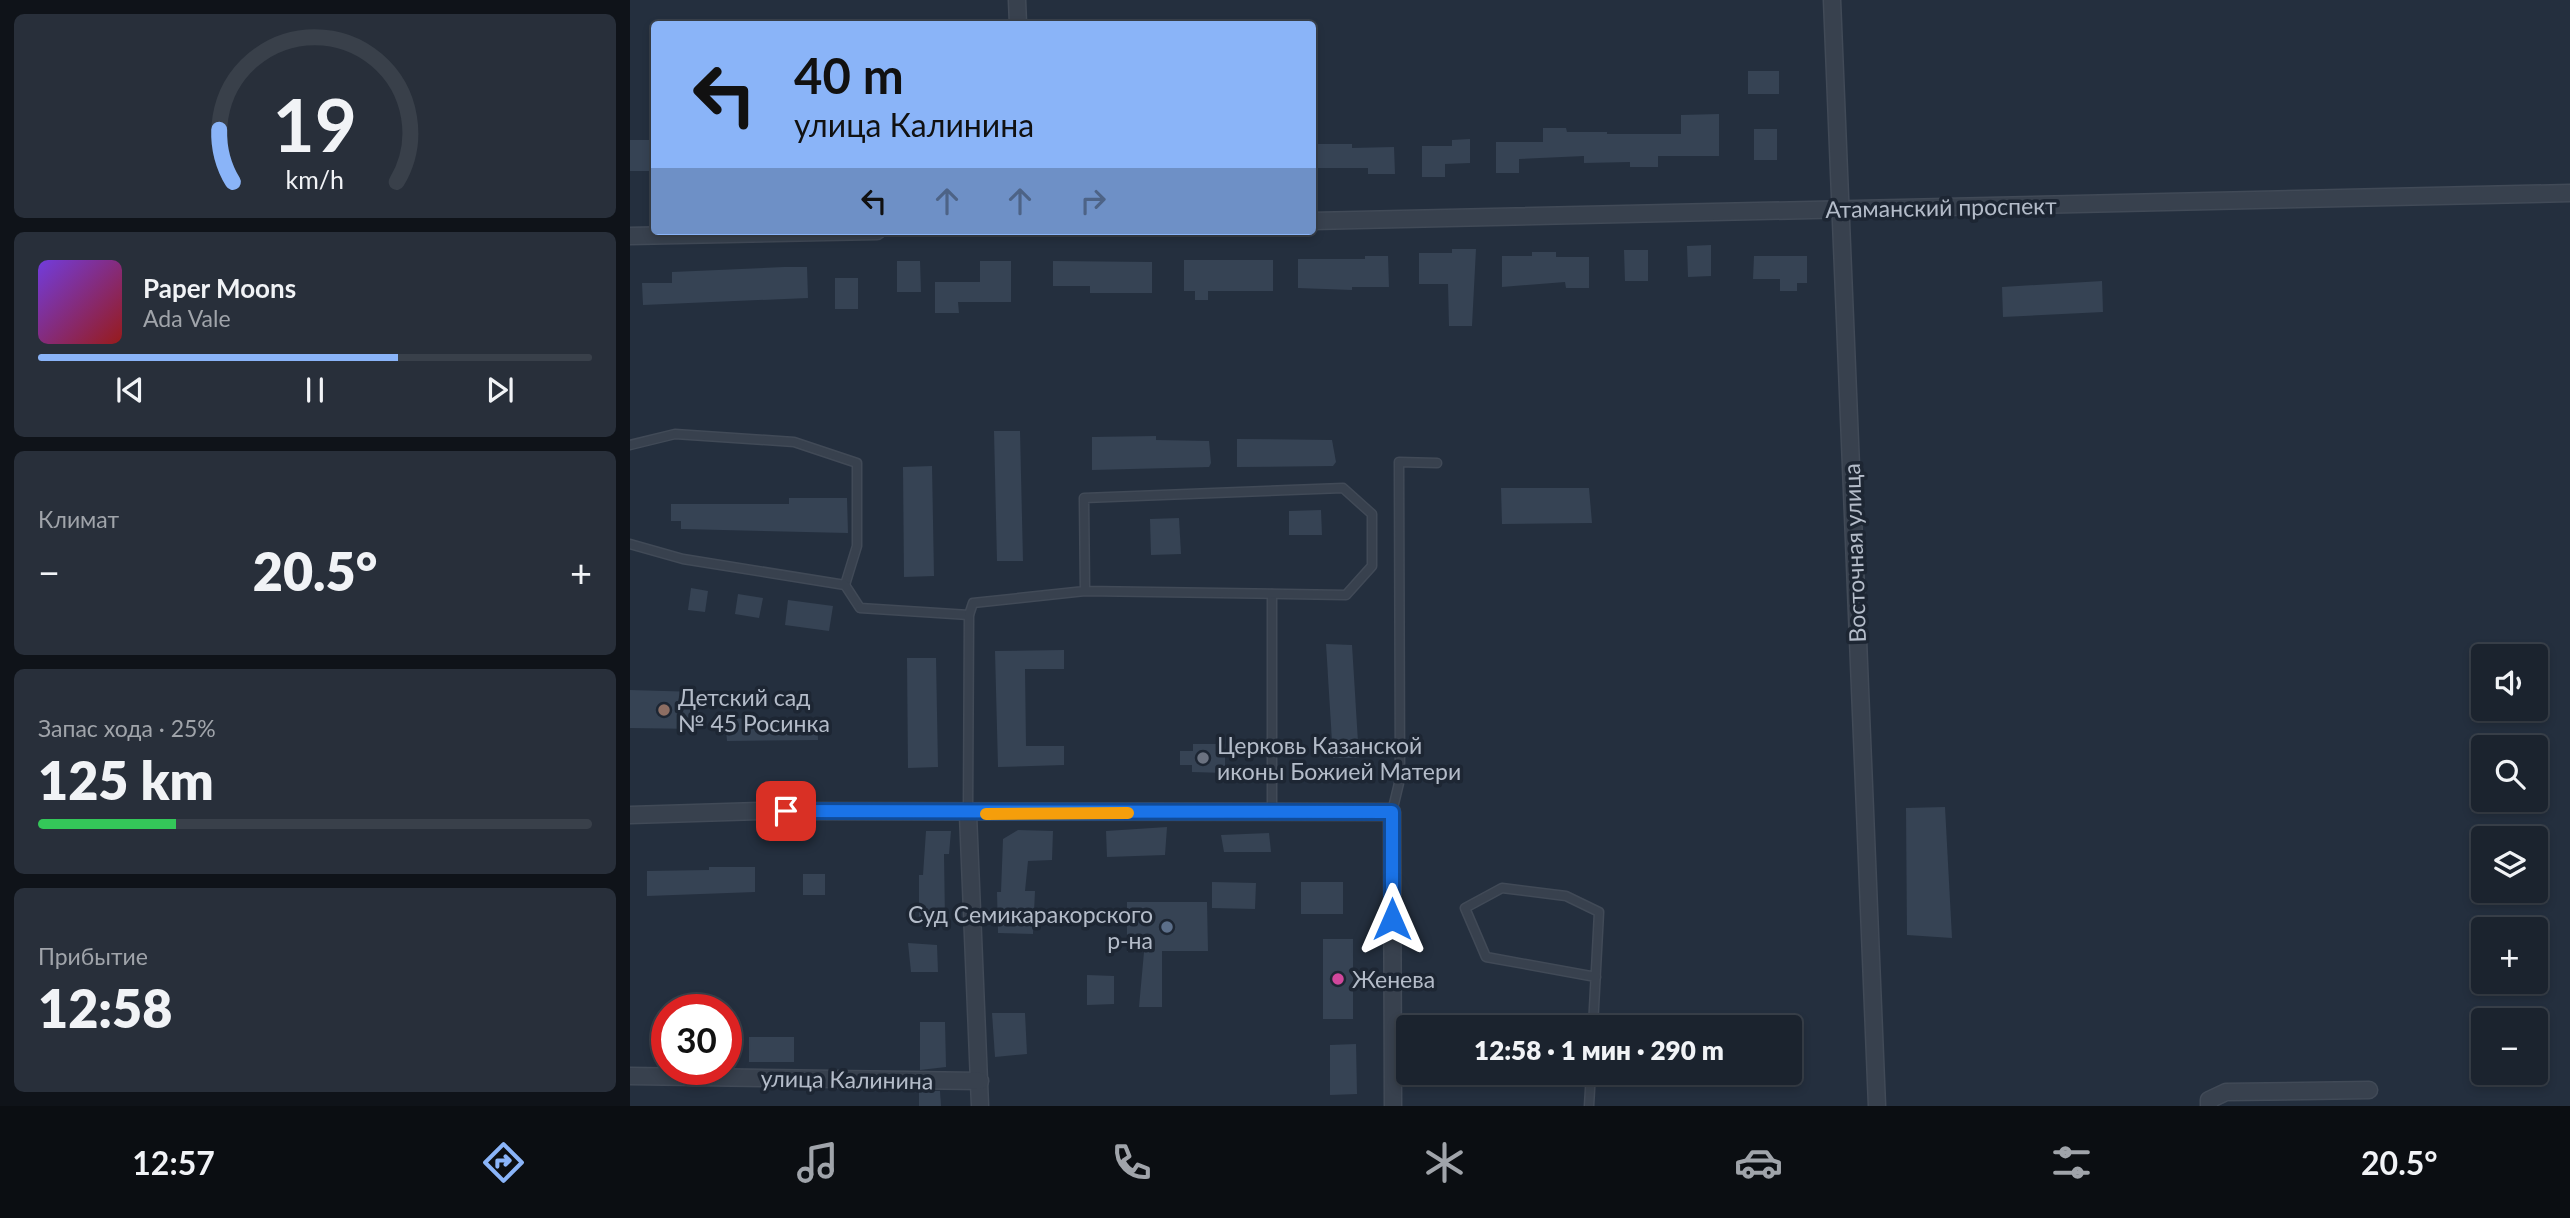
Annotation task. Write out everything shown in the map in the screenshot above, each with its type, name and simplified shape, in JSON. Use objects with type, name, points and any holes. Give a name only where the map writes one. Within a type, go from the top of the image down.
[{"type":"street","points":[[1017,0],[1018,21]]},
{"type":"street","name":"Восточная улица","points":[[1832,0],[1877,1106]]},
{"type":"street","name":"Атаманский проспект","points":[[1316,221],[2570,194]]},
{"type":"street","points":[[630,236],[679,235]]},
{"type":"street","points":[[630,815],[760,811],[968,814],[1392,812],[1393,1106]]},
{"type":"street","points":[[968,814],[980,1106]]},
{"type":"street","name":"улица Калинина","points":[[630,1076],[980,1081]]},
{"type":"street","points":[[2208,1106],[2209,1100],[2226,1092],[2369,1090]]},
{"type":"lane","points":[[630,446],[675,434],[794,442],[857,463],[857,546],[845,585]]},
{"type":"lane","points":[[1392,812],[1400,779],[1399,462],[1437,463]]},
{"type":"lane","points":[[968,814],[969,615],[973,603],[1085,591],[1346,595],[1372,566],[1372,514],[1343,488],[1084,498],[1085,591]]},
{"type":"lane","points":[[630,544],[683,559],[845,585],[860,608],[969,615]]},
{"type":"lane","points":[[1272,594],[1272,813]]},
{"type":"lane","points":[[1594,1015],[1596,977],[1599,912],[1566,896],[1502,888],[1465,908],[1486,957],[1596,977]]},
{"type":"lane","points":[[1589,1106],[1590,1085]]},
{"type":"building","points":[[1748,71],[1779,71],[1779,94],[1748,94]]},
{"type":"building","points":[[1719,114],[1719,156],[1658,156],[1658,167],[1630,167],[1630,162],[1584,163],[1584,156],[1519,159],[1519,173],[1496,173],[1496,142],[1543,142],[1543,128],[1566,128],[1567,132],[1607,134],[1681,134],[1681,115]]},
{"type":"building","points":[[1754,129],[1777,129],[1777,160],[1754,160]]},
{"type":"building","points":[[1470,139],[1470,163],[1445,164],[1445,177],[1422,177],[1422,146],[1452,146],[1452,140]]},
{"type":"building","points":[[630,140],[651,140],[651,171],[630,171]]},
{"type":"building","points":[[1316,144],[1352,144],[1352,148],[1394,147],[1395,174],[1368,174],[1368,168],[1316,168]]},
{"type":"building","points":[[1711,245],[1711,276],[1688,277],[1687,246]]},
{"type":"building","points":[[1452,249],[1476,249],[1472,326],[1449,326],[1448,284],[1419,284],[1419,253],[1452,253]]},
{"type":"building","points":[[1624,250],[1648,250],[1648,281],[1625,281]]},
{"type":"building","points":[[1532,252],[1556,252],[1556,257],[1589,257],[1589,288],[1566,288],[1565,282],[1502,287],[1502,256],[1532,256]]},
{"type":"building","points":[[1365,256],[1388,256],[1389,287],[1352,287],[1352,290],[1298,288],[1298,259],[1365,259]]},
{"type":"building","points":[[1754,256],[1807,256],[1807,283],[1797,283],[1797,291],[1780,291],[1780,279],[1753,279]]},
{"type":"building","points":[[1184,260],[1273,260],[1273,291],[1208,291],[1208,300],[1195,300],[1195,291],[1184,291]]},
{"type":"building","points":[[897,261],[920,261],[921,292],[897,292]]},
{"type":"building","points":[[980,261],[1011,261],[1011,302],[958,302],[959,313],[935,313],[935,282],[980,282]]},
{"type":"building","points":[[1053,261],[1152,262],[1152,293],[1090,293],[1090,286],[1053,286]]},
{"type":"building","points":[[807,267],[808,298],[643,305],[642,283],[672,283],[672,272]]},
{"type":"building","points":[[835,278],[858,278],[858,309],[835,309]]},
{"type":"building","points":[[2102,281],[2103,312],[2003,317],[2002,287]]},
{"type":"building","points":[[994,431],[1020,431],[1023,561],[997,561]]},
{"type":"building","points":[[1156,436],[1156,440],[1209,441],[1209,467],[1092,470],[1092,437]]},
{"type":"building","points":[[1237,439],[1332,440],[1336,462],[1333,466],[1237,467]]},
{"type":"building","points":[[932,466],[934,576],[904,577],[903,467]]},
{"type":"building","points":[[1501,488],[1589,488],[1592,523],[1502,524]]},
{"type":"building","points":[[789,498],[847,498],[848,533],[681,529],[681,521],[671,521],[671,504],[789,504]]},
{"type":"building","points":[[1321,510],[1322,535],[1289,535],[1289,511]]},
{"type":"building","points":[[1179,518],[1181,554],[1151,555],[1150,519]]},
{"type":"building","points":[[691,588],[708,591],[705,612],[688,610]]},
{"type":"building","points":[[738,594],[763,598],[759,618],[735,614]]},
{"type":"building","points":[[788,600],[833,606],[829,631],[785,625]]},
{"type":"building","points":[[1326,644],[1352,645],[1359,758],[1333,758]]},
{"type":"building","points":[[1064,650],[1064,669],[1025,669],[1026,746],[1064,746],[1064,765],[998,767],[995,651]]},
{"type":"building","points":[[907,658],[936,658],[938,767],[908,768]]},
{"type":"building","name":"Детский сад № 45 Росинка","points":[[630,690],[699,692],[699,729],[630,728]]},
{"type":"building","points":[[725,718],[817,718],[818,740],[727,741]]},
{"type":"building","name":"Церковь Казанской иконы Божией Матери","points":[[1193,744],[1225,744],[1225,773],[1192,772],[1192,765],[1180,765],[1180,751],[1193,751]]},
{"type":"building","points":[[1945,807],[1952,938],[1907,935],[1906,808]]},
{"type":"building","points":[[1167,827],[1165,855],[1107,857],[1106,831]]},
{"type":"building","points":[[1018,830],[1053,831],[1052,860],[1028,861],[1025,891],[1035,891],[1033,934],[998,933],[997,892],[1001,892],[1003,839]]},
{"type":"building","points":[[926,831],[951,831],[949,854],[944,854],[945,920],[919,920],[919,875],[923,875]]},
{"type":"building","points":[[1269,833],[1271,852],[1224,852],[1221,835]]},
{"type":"building","points":[[709,867],[755,867],[755,892],[647,896],[647,871],[709,870]]},
{"type":"building","points":[[803,874],[825,874],[825,895],[803,895]]},
{"type":"building","points":[[1212,882],[1256,883],[1255,909],[1212,908]]},
{"type":"building","points":[[1301,882],[1343,882],[1343,914],[1301,914]]},
{"type":"building","name":"Суд Семикаракорского р-на","points":[[1127,902],[1207,902],[1208,951],[1162,951],[1162,1007],[1139,1007],[1144,952],[1127,952]]},
{"type":"building","name":"Женева","points":[[1323,939],[1353,939],[1353,1019],[1323,1019]]},
{"type":"building","points":[[908,943],[937,945],[938,972],[911,972]]},
{"type":"building","points":[[1087,975],[1114,976],[1114,1004],[1087,1005]]},
{"type":"building","points":[[992,1013],[1025,1013],[1027,1054],[995,1057]]},
{"type":"building","points":[[920,1022],[945,1022],[946,1067],[920,1070]]},
{"type":"building","points":[[749,1037],[794,1037],[794,1062],[749,1062]]},
{"type":"building","points":[[1356,1044],[1357,1094],[1330,1095],[1330,1045]]},
{"type":"building","points":[[919,1091],[940,1091],[941,1106],[919,1106]]},
{"type":"slow traffic","points":[[986,814],[1128,813]]},
{"type":"place","name":"Детский сад № 45 Росинка","points":[[664,710]]},
{"type":"place","name":"Церковь Казанской иконы Божией Матери","points":[[1203,758]]},
{"type":"place","name":"Суд Семикаракорского р-на","points":[[1167,927]]},
{"type":"place","name":"Женева","points":[[1338,979]]},
{"type":"route","points":[[786,811],[968,814],[1392,812],[1392,919]]}]
